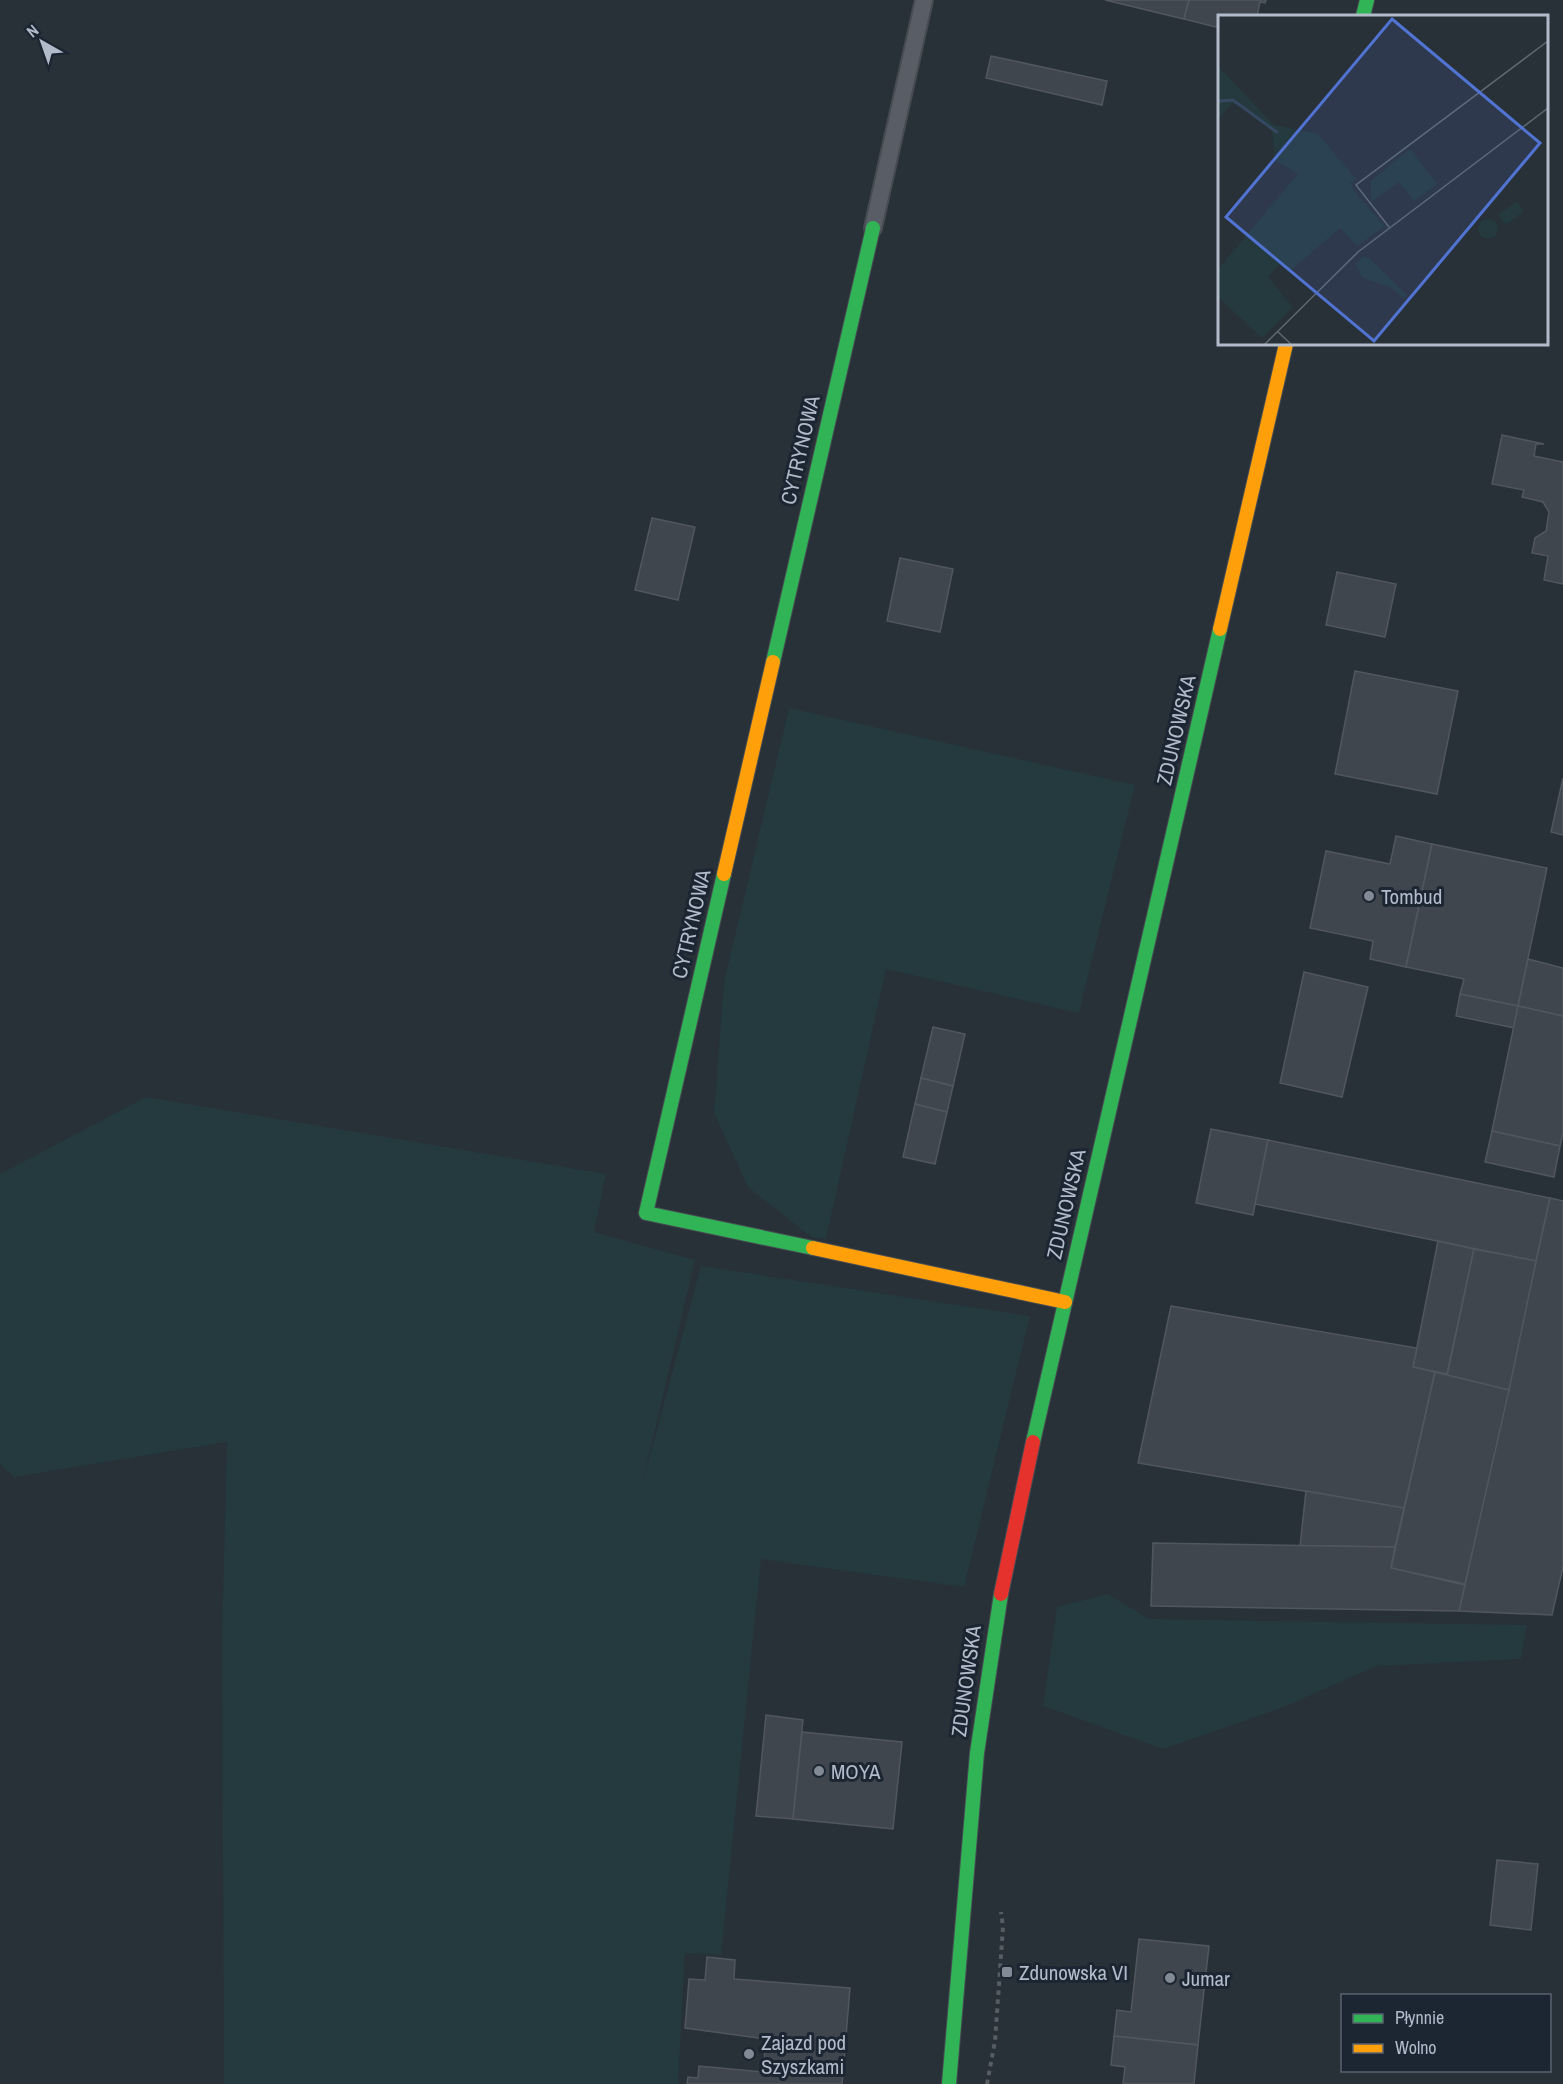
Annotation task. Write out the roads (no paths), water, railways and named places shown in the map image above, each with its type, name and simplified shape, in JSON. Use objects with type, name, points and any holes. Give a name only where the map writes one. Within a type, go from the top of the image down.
[{"type":"main road","points":[[1363,15],[1367,0]]},
{"type":"main road","name":"CYTRYNOWA","points":[[873,228],[646,1213],[1065,1302]]},
{"type":"main road","name":"ZDUNOWSKA","points":[[949,2084],[977,1754],[997,1615],[1065,1302],[1286,345]]},
{"type":"lane","points":[[873,228],[924,0]]},
{"type":"place","name":"Tombud","points":[[1369,896]]},
{"type":"place","name":"MOYA","points":[[819,1771]]},
{"type":"place","name":"Zdunowska VI","points":[[1007,1972]]},
{"type":"place","name":"Jumar","points":[[1170,1978]]},
{"type":"place","name":"Zajazd pod Szyszkami","points":[[749,2054]]}]
